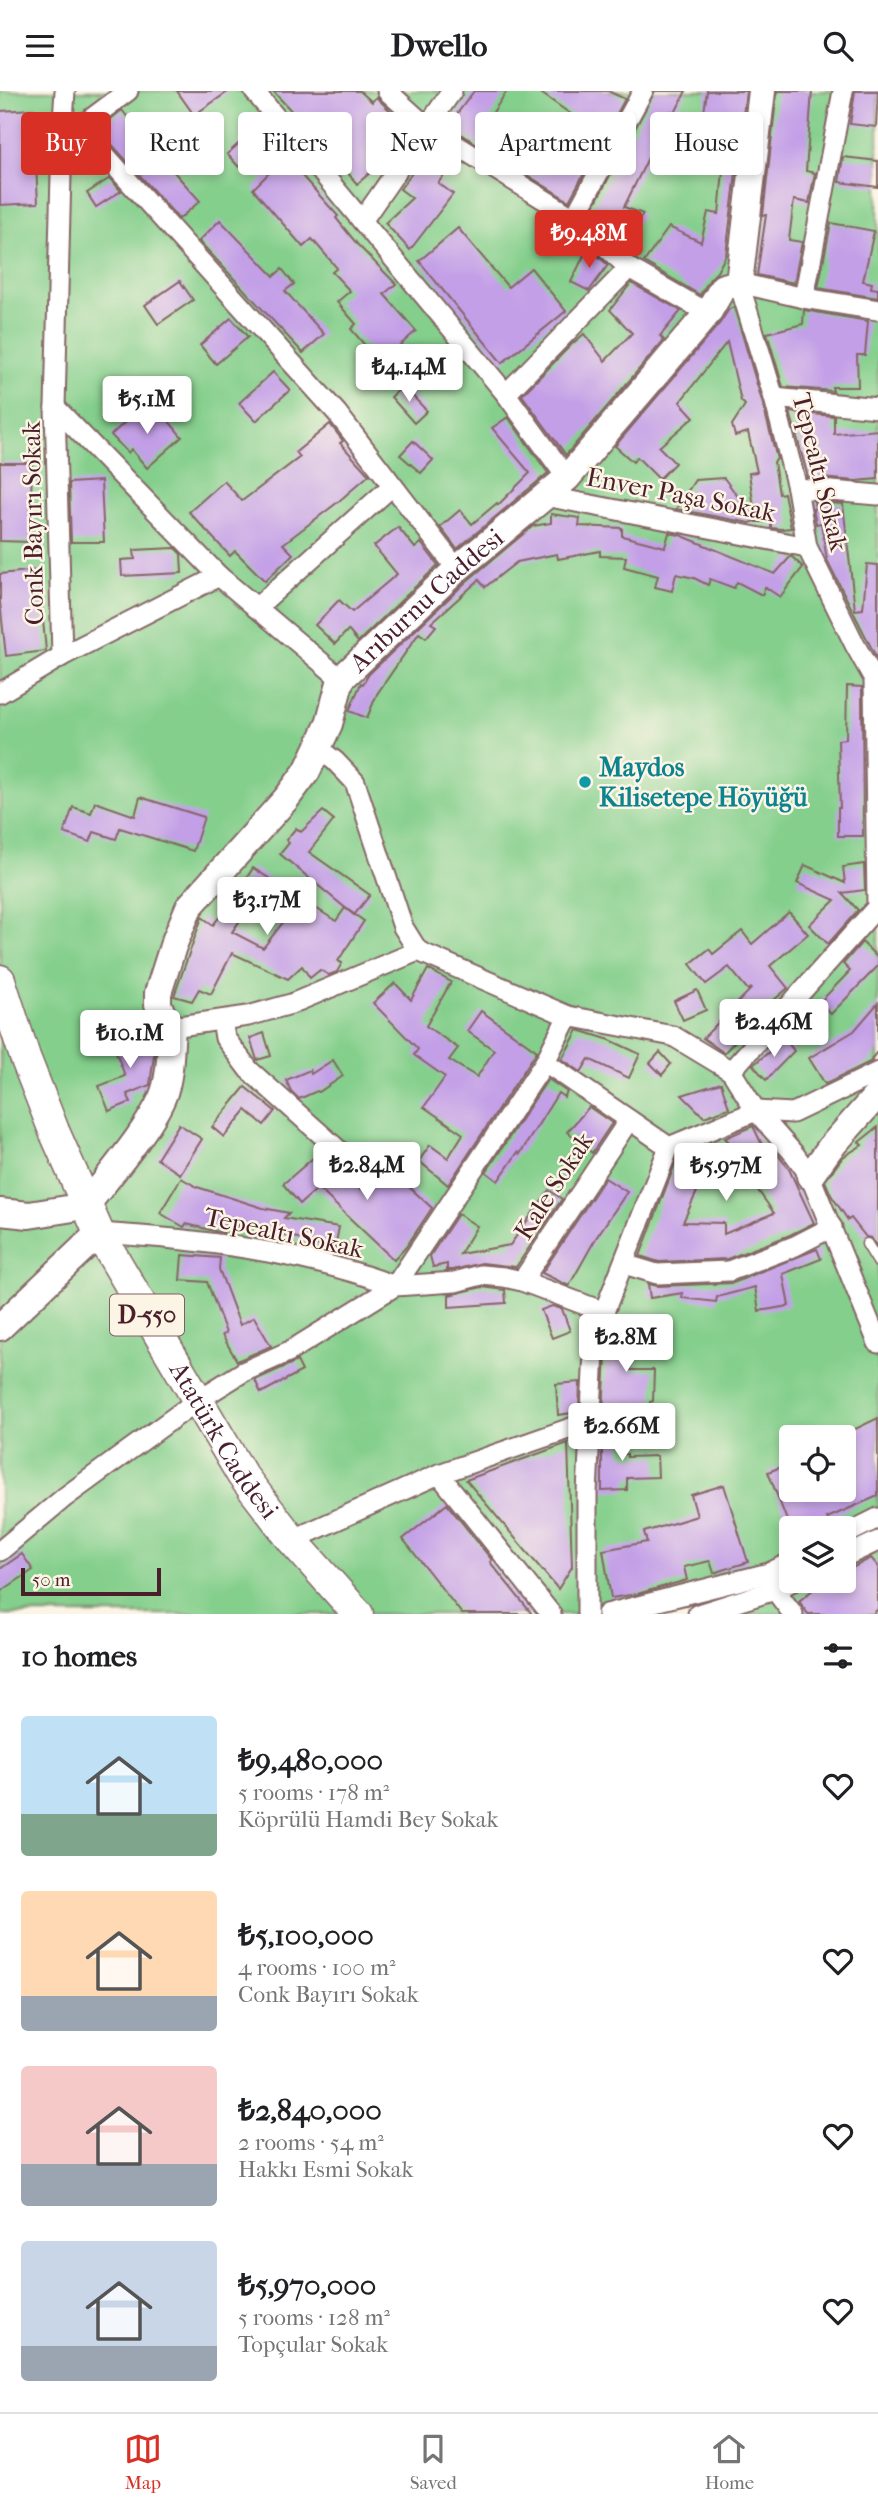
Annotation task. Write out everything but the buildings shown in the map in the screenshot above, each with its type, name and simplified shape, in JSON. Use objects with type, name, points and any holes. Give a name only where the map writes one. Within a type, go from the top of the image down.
[{"type":"main road","name":"Atatürk Caddesi","points":[[0,981],[25,1058],[99,1233],[242,1475],[292,1540],[358,1614]]},
{"type":"street","points":[[65,91],[68,112]]},
{"type":"street","points":[[98,112],[128,91]]},
{"type":"street","points":[[254,91],[506,394],[567,478]]},
{"type":"street","points":[[387,91],[410,112]]},
{"type":"street","points":[[437,112],[452,91]]},
{"type":"street","points":[[574,218],[643,91]]},
{"type":"street","points":[[762,91],[739,283],[804,298],[878,310]]},
{"type":"street","points":[[804,298],[843,91]]},
{"type":"street","points":[[461,149],[574,218],[629,268],[708,313]]},
{"type":"street","points":[[111,173],[337,413],[457,569]]},
{"type":"street","points":[[55,407],[68,175]]},
{"type":"street","points":[[362,221],[393,175]]},
{"type":"street","points":[[506,394],[629,268]]},
{"type":"street","name":"Arıburnu Caddesi","points":[[172,1027],[158,1004],[158,993],[189,907],[286,799],[307,771],[330,724],[341,679],[457,569],[567,478],[708,313],[723,287],[739,283]]},
{"type":"street","name":"Tepealtı Sokak","points":[[731,1071],[878,907],[876,678],[855,645],[807,547],[797,488],[774,398],[739,283]]},
{"type":"street","points":[[774,398],[878,408]]},
{"type":"street","name":"Conk Bayırı Sokak","points":[[55,407],[219,576],[341,679]]},
{"type":"street","name":"Conk Bayırı Sokak","points":[[55,407],[62,656]]},
{"type":"street","points":[[256,608],[392,486]]},
{"type":"street","points":[[797,488],[878,495]]},
{"type":"street","name":"Enver Paşa Sokak","points":[[545,496],[807,547]]},
{"type":"street","name":"Conk Bayırı Sokak","points":[[0,694],[62,656],[219,576]]},
{"type":"street","points":[[319,749],[355,782],[403,927],[418,951],[568,1016],[673,1036],[731,1071],[757,1111],[810,1176],[878,1343]]},
{"type":"street","points":[[0,1212],[29,1215],[86,1206],[163,1097],[172,1027],[248,1016],[291,1004],[418,951]]},
{"type":"street","points":[[0,1551],[65,1497],[198,1400],[243,1372],[290,1351],[395,1286],[545,1062],[568,1016]]},
{"type":"street","points":[[222,1020],[225,1038],[249,1070],[343,1154]]},
{"type":"street","name":"Kale Sokak","points":[[545,1062],[669,1147]]},
{"type":"street","points":[[587,1614],[587,1493],[594,1351],[604,1312],[669,1147],[757,1111],[793,1113],[878,1072]]},
{"type":"street","points":[[810,1176],[830,1148],[878,1094]]},
{"type":"street","name":"Kale Sokak","points":[[522,1281],[629,1120]]},
{"type":"street","points":[[624,1264],[657,1274],[729,1271],[795,1246],[832,1227]]},
{"type":"street","points":[[0,1327],[99,1233]]},
{"type":"street","name":"Tepealtı Sokak","points":[[99,1233],[168,1237],[247,1249],[350,1269],[395,1286]]},
{"type":"street","points":[[395,1286],[456,1282],[481,1275],[522,1281],[604,1312]]},
{"type":"street","points":[[292,1540],[439,1474],[591,1421]]},
{"type":"street","points":[[439,1474],[551,1614]]},
{"type":"street","points":[[856,1529],[878,1518]]},
{"type":"street","points":[[856,1551],[878,1541]]},
{"type":"street","points":[[698,1614],[772,1582],[779,1575]]},
{"type":"street","points":[[607,1614],[779,1581]]},
{"type":"street","points":[[772,1582],[793,1614]]},
{"type":"lane","points":[[867,1244],[878,1262]]},
{"type":"green space","points":[[0,91],[878,91],[878,1614],[0,1614]]},
{"type":"place","name":"Maydos Kilisetepe Höyüğü","points":[[585,782]]}]
